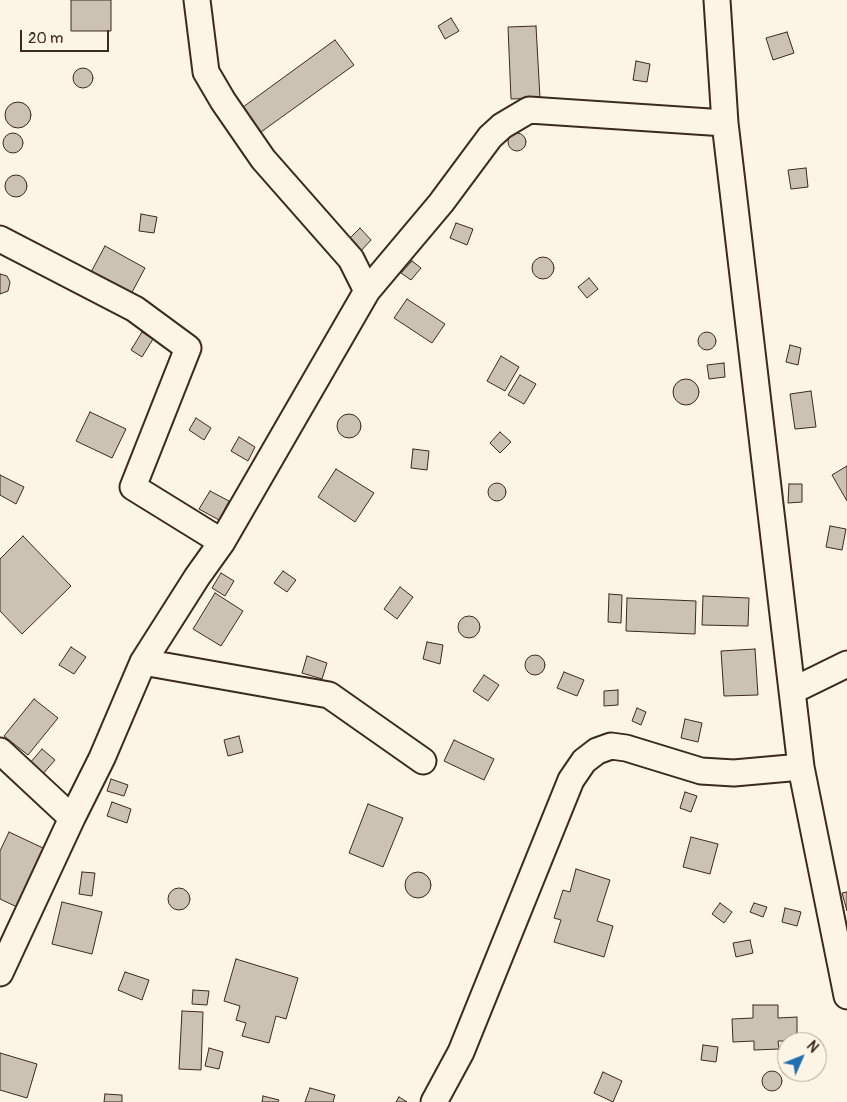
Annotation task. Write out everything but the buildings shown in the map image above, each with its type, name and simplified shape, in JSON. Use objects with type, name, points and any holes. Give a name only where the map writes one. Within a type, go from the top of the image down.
[{"type":"street","points":[[197,0],[206,72],[210,79],[263,159],[351,259],[368,291]]},
{"type":"street","points":[[718,0],[724,123],[801,767],[847,996]]},
{"type":"street","points":[[0,973],[102,758],[143,662],[197,577],[222,542],[368,291],[441,203],[490,137],[502,126],[529,110],[724,123]]},
{"type":"street","points":[[0,238],[135,308],[188,348],[133,487],[222,542]]},
{"type":"street","points":[[143,662],[329,695],[423,761]]},
{"type":"street","points":[[792,691],[847,664]]},
{"type":"street","points":[[434,1102],[461,1052],[571,780],[584,761],[597,751],[611,746],[626,748],[701,771],[734,773],[801,767]]},
{"type":"street","points":[[0,751],[72,818]]}]
